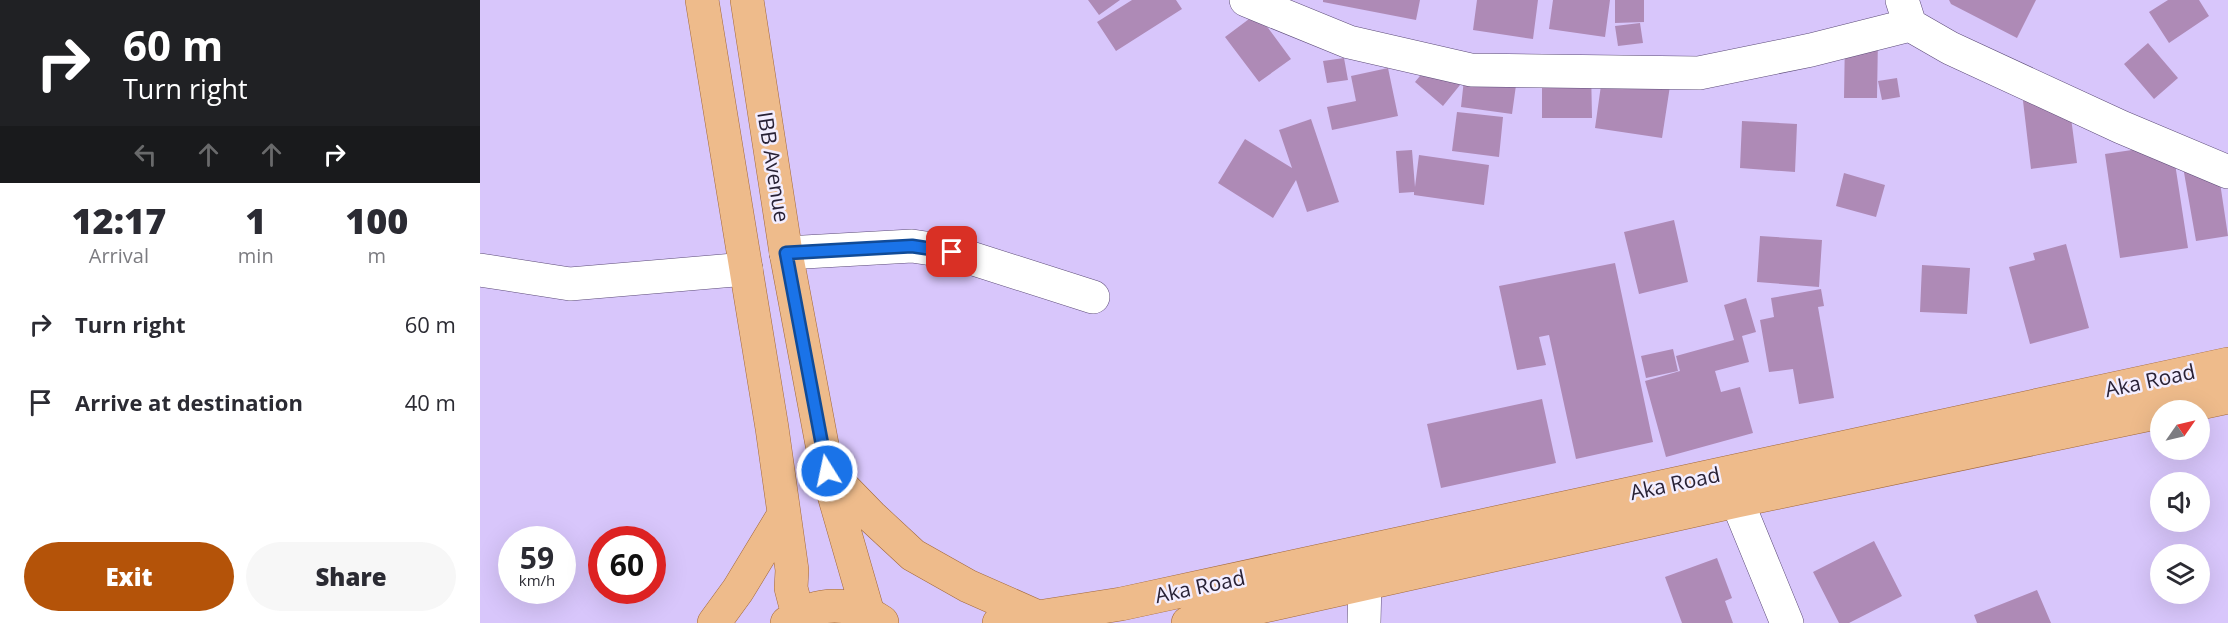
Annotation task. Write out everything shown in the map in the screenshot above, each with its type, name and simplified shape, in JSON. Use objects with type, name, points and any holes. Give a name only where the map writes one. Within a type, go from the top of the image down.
[{"type":"main road","points":[[702,0],[772,428],[792,570],[793,619],[814,608],[832,605],[850,606],[876,618]]},
{"type":"main road","name":"IBB Avenue","points":[[747,0],[786,253],[827,471],[876,618]]},
{"type":"main road","name":"Aka Road","points":[[999,623],[1121,604],[2228,364]]},
{"type":"main road","name":"Aka Road","points":[[2210,401],[2228,397]]},
{"type":"main road","name":"Aka Road","points":[[1188,623],[1737,501],[2150,414]]},
{"type":"main road","points":[[827,471],[913,555],[968,586],[1036,616]]},
{"type":"main road","points":[[714,623],[738,590],[783,516]]},
{"type":"street","points":[[1246,0],[1349,42],[1471,70],[1699,73],[1811,50],[1906,12],[1961,53],[2121,127],[2228,172]]},
{"type":"street","points":[[786,253],[912,246],[942,251],[1093,297]]},
{"type":"street","points":[[480,270],[570,284],[746,269]]},
{"type":"street","points":[[1737,501],[1787,623]]},
{"type":"street","points":[[1364,623],[1365,582]]},
{"type":"building","points":[[1088,0],[1120,0],[1099,15]]},
{"type":"building","points":[[1132,0],[1176,0],[1182,9],[1116,51],[1097,22]]},
{"type":"building","points":[[1323,0],[1420,0],[1416,20],[1323,2]]},
{"type":"building","points":[[1477,0],[1538,0],[1533,39],[1473,30]]},
{"type":"building","points":[[1553,0],[1610,0],[1605,37],[1549,29]]},
{"type":"building","points":[[1615,0],[1644,0],[1644,22],[1615,23]]},
{"type":"building","points":[[1949,0],[2036,0],[2017,38],[1951,4]]},
{"type":"building","points":[[2168,0],[2199,0],[2209,16],[2169,43],[2149,12]]},
{"type":"building","points":[[1257,13],[1291,59],[1259,82],[1225,37]]},
{"type":"building","points":[[1640,23],[1643,43],[1618,46],[1615,26]]},
{"type":"building","points":[[1845,36],[1878,37],[1877,98],[1844,98]]},
{"type":"building","points":[[2148,43],[2178,78],[2154,99],[2124,64]]},
{"type":"building","points":[[1344,58],[1348,80],[1327,83],[1323,61]]},
{"type":"building","points":[[1432,61],[1460,85],[1443,106],[1415,82]]},
{"type":"building","points":[[1604,64],[1672,73],[1662,138],[1595,128]]},
{"type":"building","points":[[1388,68],[1398,116],[1332,130],[1327,107],[1356,101],[1351,76]]},
{"type":"building","points":[[1542,68],[1591,68],[1592,118],[1542,118]]},
{"type":"building","points":[[1465,70],[1517,78],[1512,114],[1461,107]]},
{"type":"building","points":[[1897,78],[1900,97],[1882,100],[1878,81]]},
{"type":"building","points":[[2068,95],[2077,163],[2031,169],[2023,101]]},
{"type":"building","points":[[1457,112],[1503,117],[1499,157],[1452,151]]},
{"type":"building","points":[[1311,119],[1339,202],[1307,212],[1296,180],[1273,218],[1218,183],[1245,139],[1292,168],[1279,130]]},
{"type":"building","points":[[1742,121],[1797,124],[1795,172],[1740,168]]},
{"type":"building","points":[[2172,144],[2188,248],[2120,258],[2105,154]]},
{"type":"building","points":[[1412,150],[1415,187],[1419,155],[1489,165],[1484,205],[1414,195],[1414,192],[1399,193],[1396,151]]},
{"type":"building","points":[[2216,156],[2228,236],[2196,241],[2182,161]]},
{"type":"building","points":[[1844,173],[1885,185],[1876,217],[1836,206]]},
{"type":"building","points":[[1674,220],[1688,282],[1639,294],[1624,232]]},
{"type":"building","points":[[1760,236],[1822,240],[1819,287],[1757,282]]},
{"type":"building","points":[[2066,244],[2089,328],[2030,344],[2009,267],[2035,260],[2033,253]]},
{"type":"building","points":[[1615,263],[1653,442],[1576,459],[1549,335],[1539,337],[1546,365],[1517,370],[1499,286]]},
{"type":"building","points":[[1922,265],[1970,268],[1967,314],[1920,312]]},
{"type":"building","points":[[1821,289],[1824,306],[1818,307],[1834,398],[1799,404],[1793,369],[1769,372],[1760,320],[1774,317],[1771,298]]},
{"type":"building","points":[[1746,298],[1756,332],[1742,336],[1749,362],[1715,371],[1721,392],[1740,387],[1753,433],[1666,457],[1645,381],[1680,371],[1676,356],[1734,340],[1724,305]]},
{"type":"building","points":[[1673,349],[1678,371],[1646,378],[1641,356]]},
{"type":"building","points":[[1542,399],[1556,463],[1441,488],[1427,424]]},
{"type":"building","points":[[1874,541],[1902,596],[1849,623],[1839,623],[1813,572]]},
{"type":"building","points":[[1717,558],[1732,598],[1725,601],[1733,623],[1682,623],[1665,577]]},
{"type":"building","points":[[2037,590],[2051,623],[1977,623],[1974,615]]},
{"type":"route","points":[[827,471],[786,253],[912,246],[952,252]]}]
